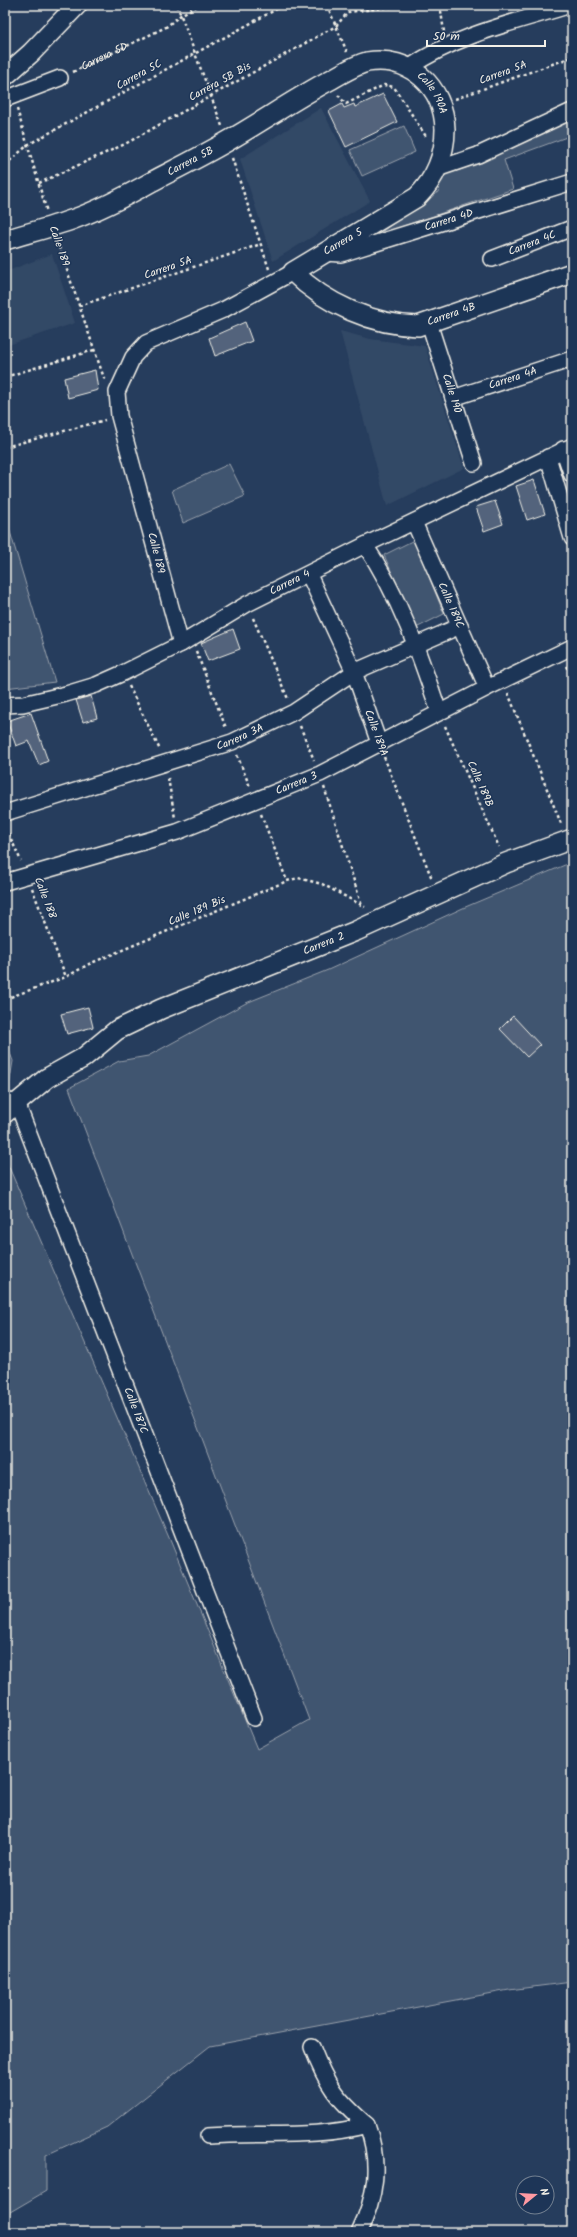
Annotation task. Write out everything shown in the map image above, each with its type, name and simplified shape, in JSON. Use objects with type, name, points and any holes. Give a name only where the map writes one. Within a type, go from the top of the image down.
[{"type":"main road","points":[[5,76],[31,53],[77,5]]},
{"type":"main road","name":"Calle 190A","points":[[360,65],[384,61],[410,67],[425,80],[435,94],[445,120],[445,140],[437,169]]},
{"type":"main road","name":"Carrera 5B","points":[[5,240],[52,226],[110,204],[228,141],[315,88],[360,65]]},
{"type":"main road","name":"Carrera 5","points":[[293,272],[417,197],[429,185],[437,169]]},
{"type":"main road","name":"Carrera 4B","points":[[293,272],[319,293],[348,309],[378,321],[400,326],[418,326],[430,323],[572,273]]},
{"type":"main road","name":"Carrera 2","points":[[9,1105],[47,1078],[83,1058],[116,1030],[161,1009],[356,931],[506,863],[570,840]]},
{"type":"street","points":[[410,67],[433,52],[459,40],[571,5]]},
{"type":"street","points":[[9,97],[60,78]]},
{"type":"street","points":[[437,169],[478,155],[572,111]]},
{"type":"street","name":"Carrera 4D","points":[[325,253],[341,254],[572,182]]},
{"type":"street","name":"Carrera 4C","points":[[492,259],[572,228]]},
{"type":"street","name":"Carrera 5","points":[[119,387],[133,357],[146,343],[223,310],[293,272]]},
{"type":"street","name":"Calle 190","points":[[430,323],[474,463]]},
{"type":"street","name":"Carrera 4A","points":[[453,398],[572,359]]},
{"type":"street","name":"Calle 189","points":[[119,387],[119,416],[185,640]]},
{"type":"street","points":[[568,447],[572,475]]},
{"type":"street","name":"Carrera 4","points":[[5,705],[23,704],[96,685],[185,640],[247,604],[568,447]]},
{"type":"street","points":[[548,457],[572,538]]},
{"type":"street","name":"Calle 189C","points":[[414,522],[487,688]]},
{"type":"street","points":[[365,545],[375,560],[416,645],[439,712]]},
{"type":"street","name":"Calle 189A","points":[[309,575],[354,672],[379,743]]},
{"type":"street","name":"Carrera 3A","points":[[5,813],[232,742],[294,712],[354,672],[460,626]]},
{"type":"street","name":"Carrera 3","points":[[5,882],[177,832],[320,774],[502,680],[572,647]]},
{"type":"street","name":"Calle 187C","points":[[9,1105],[254,1718]]},
{"type":"street","points":[[312,2047],[323,2076],[341,2102],[367,2125],[374,2144],[376,2162],[370,2208],[359,2232]]},
{"type":"street","points":[[208,2136],[245,2133],[306,2134],[349,2130],[367,2125]]},
{"type":"path","name":"Carrera 5D","points":[[60,78],[166,27],[182,14],[199,5]]},
{"type":"path","name":"Carrera 5C","points":[[5,165],[28,145],[284,5]]},
{"type":"path","points":[[326,5],[336,26],[360,65]]},
{"type":"path","name":"Carrera 5B Bis","points":[[39,183],[125,144],[336,26],[348,12],[409,5]]},
{"type":"path","points":[[443,5],[441,11],[446,46]]},
{"type":"path","name":"Carrera 5A","points":[[440,104],[572,57]]},
{"type":"path","points":[[336,92],[346,104],[384,84],[394,87],[428,138]]},
{"type":"path","name":"Calle 189","points":[[9,97],[28,145],[52,226],[104,378],[119,387]]},
{"type":"path","name":"Carrera 5A","points":[[79,306],[261,244]]},
{"type":"path","points":[[5,377],[94,350]]},
{"type":"path","points":[[5,447],[119,416]]},
{"type":"path","points":[[247,604],[320,774],[362,907]]},
{"type":"path","points":[[185,640],[232,742],[287,881]]},
{"type":"path","points":[[502,680],[570,840]]},
{"type":"path","name":"Calle 189B","points":[[439,712],[506,863]]},
{"type":"path","name":"Calle 189A","points":[[379,743],[438,893]]},
{"type":"path","name":"Calle 188","points":[[5,825],[28,875],[66,977]]},
{"type":"path","name":"Calle 189 Bis","points":[[5,999],[66,977],[89,964],[160,936],[287,881],[298,878],[322,884],[362,907],[369,908]]},
{"type":"shaded area","points":[[321,108],[370,201],[273,261],[240,159]]},
{"type":"shaded area","points":[[572,117],[572,135],[504,160],[513,189],[377,235],[438,192],[441,176],[480,163]]},
{"type":"shaded area","points":[[404,126],[415,152],[362,176],[350,150]]},
{"type":"shaded area","points":[[52,254],[75,323],[5,346],[5,272]]},
{"type":"shaded area","points":[[340,331],[370,339],[425,346],[464,468],[387,506]]},
{"type":"shaded area","points":[[229,464],[245,496],[183,523],[172,490]]},
{"type":"shaded area","points":[[5,515],[55,682],[5,688]]},
{"type":"shaded area","points":[[414,540],[444,614],[416,628],[384,555]]},
{"type":"shaded area","points":[[572,862],[572,1982],[509,1990],[210,2046],[107,2127],[46,2155],[46,2191],[5,2215],[5,1158],[170,1540],[257,1749],[309,1720],[69,1088],[119,1061],[148,1056],[246,1003],[328,970],[463,908]]},
{"type":"shaded area","points":[[5,1040],[13,1061],[5,1111]]},
{"type":"building","points":[[383,94],[397,122],[346,147],[329,111],[342,104],[344,108],[354,104],[355,107]]},
{"type":"building","points":[[245,322],[252,341],[215,356],[209,338]]},
{"type":"building","points":[[95,370],[98,390],[68,398],[64,378]]},
{"type":"building","points":[[534,480],[545,514],[527,520],[516,486]]},
{"type":"building","points":[[495,501],[503,524],[484,531],[476,507]]},
{"type":"building","points":[[233,629],[240,649],[208,661],[201,643]]},
{"type":"building","points":[[91,696],[97,718],[83,722],[76,700]]},
{"type":"building","points":[[31,713],[48,761],[39,765],[29,741],[16,746],[7,721]]},
{"type":"building","points":[[88,1007],[93,1027],[67,1034],[61,1014]]},
{"type":"building","points":[[513,1016],[540,1045],[527,1057],[500,1029]]}]
